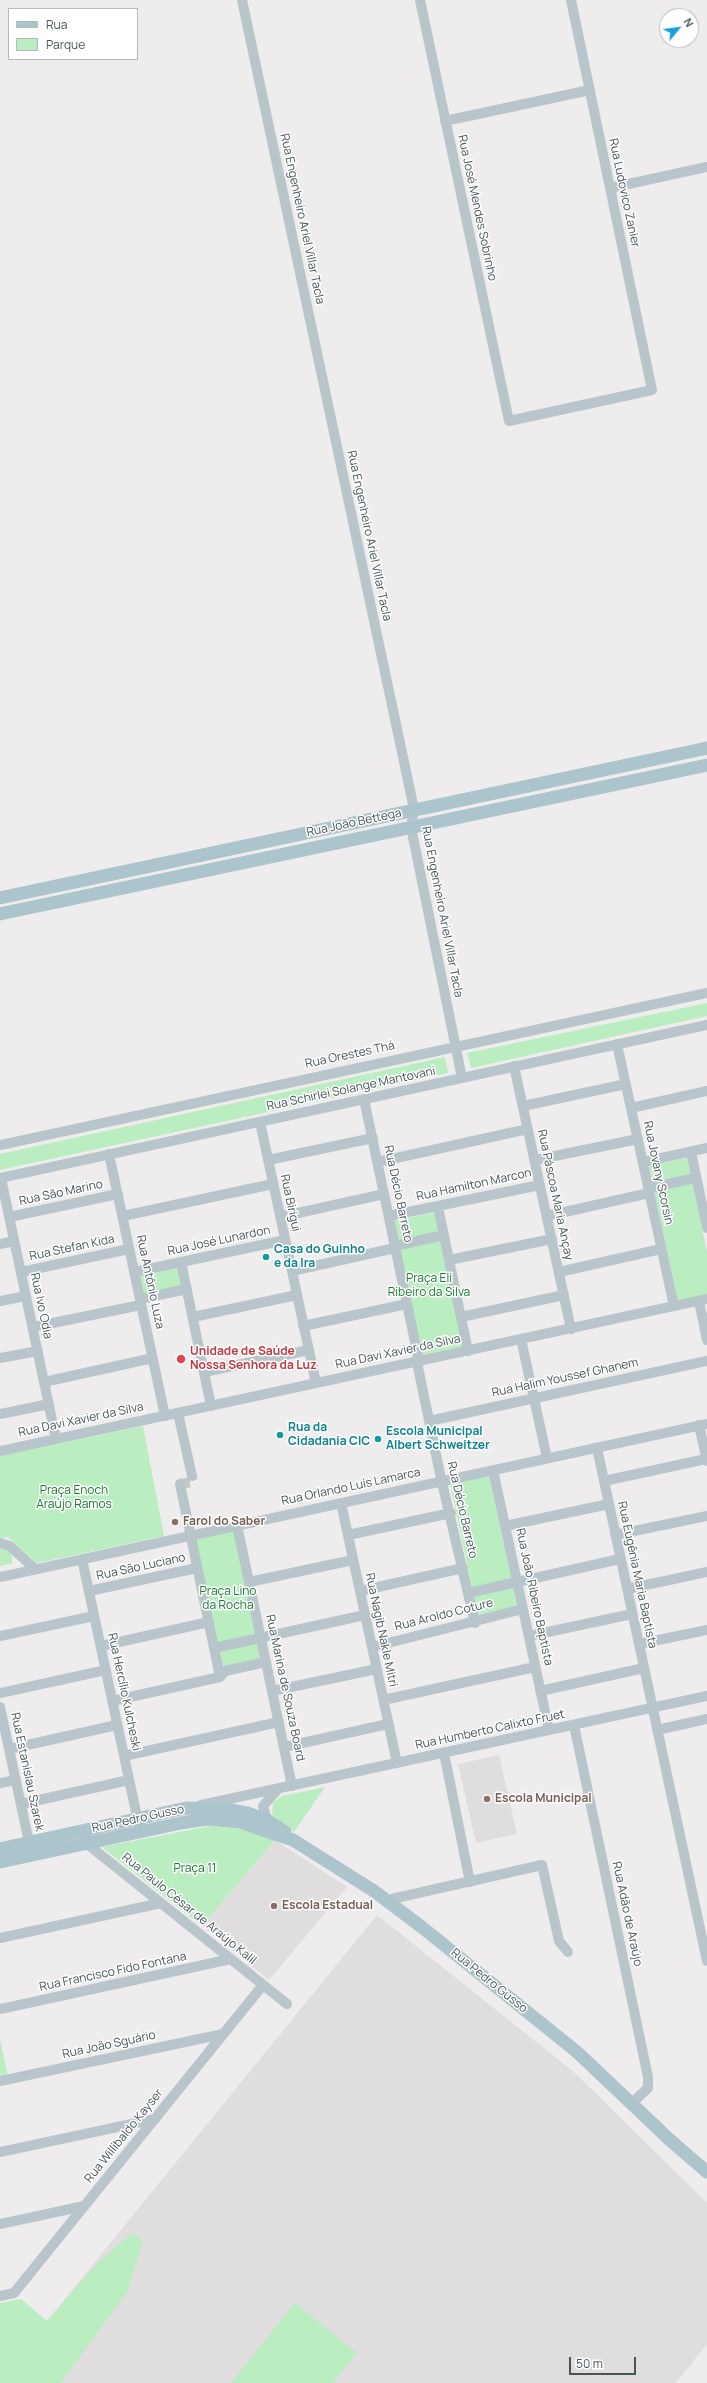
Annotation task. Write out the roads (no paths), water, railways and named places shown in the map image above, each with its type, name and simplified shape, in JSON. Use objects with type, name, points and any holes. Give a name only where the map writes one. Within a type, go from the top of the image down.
[{"type":"main road","name":"Rua João Bettega","points":[[0,898],[707,748]]},
{"type":"main road","name":"Rua João Bettega","points":[[0,914],[707,765]]},
{"type":"main road","points":[[134,870],[136,885]]},
{"type":"main road","name":"Rua Pedro Gusso","points":[[0,1862],[85,1837],[139,1825],[186,1808],[235,1810],[267,1820],[293,1840],[387,1900],[561,2039],[632,2103],[671,2141],[707,2172]]},
{"type":"main road","name":"Rua Pedro Gusso","points":[[139,1825],[220,1819],[249,1824],[293,1840]]},
{"type":"main road","name":"Rua Pedro Gusso","points":[[0,1848],[29,1842],[85,1837]]},
{"type":"main road","name":"Rua Pedro Gusso","points":[[671,2141],[689,2165],[707,2183]]},
{"type":"street","name":"Rua Engenheiro Ariel Villar Tacla","points":[[242,0],[414,810],[411,827],[462,1078]]},
{"type":"street","name":"Rua José Mendes Sobrinho","points":[[420,0],[508,421],[652,390]]},
{"type":"street","name":"Rua Ludovico Zanier","points":[[571,0],[652,390]]},
{"type":"street","points":[[445,121],[590,90]]},
{"type":"street","points":[[610,188],[707,167]]},
{"type":"street","name":"Rua Orestes Thá","points":[[0,1145],[707,993]]},
{"type":"street","name":"Rua Schirlei Solange Mantovani","points":[[0,1178],[707,1025]]},
{"type":"street","name":"Rua Jovany Scorsin","points":[[617,1044],[674,1306]]},
{"type":"street","name":"Rua Páscoa Maria Ançay","points":[[514,1066],[571,1328]]},
{"type":"street","points":[[523,1106],[626,1084]]},
{"type":"street","points":[[631,1108],[707,1091]]},
{"type":"street","name":"Rua Décio Barreto","points":[[364,1099],[419,1361],[418,1367],[429,1421],[444,1481],[475,1623]]},
{"type":"street","name":"Rua Birigui","points":[[260,1122],[316,1383]]},
{"type":"street","points":[[378,1162],[528,1129]]},
{"type":"street","points":[[268,1160],[372,1138]]},
{"type":"street","points":[[535,1160],[638,1139]]},
{"type":"street","points":[[643,1162],[707,1148]]},
{"type":"street","points":[[691,1152],[696,1178],[705,1206],[707,1228]]},
{"type":"street","name":"Rua Antônio Luza","points":[[109,1154],[165,1416]]},
{"type":"street","name":"Rua Ivo Odia","points":[[0,1178],[56,1439]]},
{"type":"street","points":[[547,1216],[696,1178]]},
{"type":"street","points":[[123,1216],[273,1184]]},
{"type":"street","name":"Rua Hamilton Marcon","points":[[389,1216],[540,1185]]},
{"type":"street","name":"Rua São Marino","points":[[9,1217],[118,1194]]},
{"type":"street","points":[[280,1217],[384,1194]]},
{"type":"street","points":[[438,1207],[468,1351]]},
{"type":"street","points":[[292,1270],[444,1235]]},
{"type":"street","points":[[449,1260],[552,1239]]},
{"type":"street","name":"Rua José Lunardon","points":[[134,1272],[285,1240]]},
{"type":"street","points":[[0,1244],[14,1241]]},
{"type":"street","name":"Rua Stefan Kida","points":[[21,1272],[130,1249]]},
{"type":"street","points":[[559,1272],[661,1249]]},
{"type":"street","points":[[181,1262],[212,1406]]},
{"type":"street","points":[[33,1327],[141,1302],[187,1289]]},
{"type":"street","points":[[192,1317],[297,1295]]},
{"type":"street","points":[[461,1317],[564,1295]]},
{"type":"street","points":[[0,1301],[26,1296]]},
{"type":"street","points":[[703,1300],[707,1340]]},
{"type":"street","name":"Rua Davi Xavier da Silva","points":[[0,1451],[703,1300]]},
{"type":"street","points":[[303,1326],[407,1304]]},
{"type":"street","points":[[521,1339],[547,1458]]},
{"type":"street","points":[[204,1372],[308,1350]]},
{"type":"street","points":[[0,1358],[38,1351]]},
{"type":"street","points":[[44,1382],[153,1358]]},
{"type":"street","name":"Rua Halim Youssef Ghanem","points":[[429,1421],[707,1361]]},
{"type":"street","points":[[0,1414],[49,1404]]},
{"type":"street","points":[[178,1413],[192,1476]]},
{"type":"street","points":[[604,1480],[707,1460],[703,1425]]},
{"type":"street","name":"Rua Orlando Luís Lamarca","points":[[0,1577],[703,1425]]},
{"type":"street","name":"Rua Eugênia Maria Baptista","points":[[597,1448],[707,1960]]},
{"type":"street","name":"Rua João Ribeiro Baptista","points":[[493,1470],[549,1730]]},
{"type":"street","points":[[180,1484],[220,1677]]},
{"type":"street","name":"Rua Nagib Nakle Mitri","points":[[341,1503],[396,1763]]},
{"type":"street","points":[[505,1526],[609,1504]]},
{"type":"street","points":[[348,1535],[450,1513]]},
{"type":"street","points":[[615,1535],[707,1516]]},
{"type":"street","name":"Rua Marina de Souza Board","points":[[237,1525],[292,1786]]},
{"type":"street","points":[[0,1543],[10,1546],[35,1569]]},
{"type":"street","name":"Rua Hercílio Kulcheski","points":[[82,1559],[139,1825]]},
{"type":"street","points":[[468,1592],[620,1559]]},
{"type":"street","points":[[249,1582],[353,1560]]},
{"type":"street","name":"Rua São Luciano","points":[[89,1591],[198,1568]]},
{"type":"street","points":[[360,1591],[463,1568]]},
{"type":"street","points":[[627,1589],[707,1572]]},
{"type":"street","name":"Rua Aroldo Coture","points":[[372,1646],[475,1623],[484,1618],[523,1609]]},
{"type":"street","points":[[529,1636],[632,1614]]},
{"type":"street","points":[[214,1648],[365,1615]]},
{"type":"street","points":[[0,1636],[94,1616]]},
{"type":"street","points":[[101,1646],[209,1622]]},
{"type":"street","points":[[639,1644],[707,1630]]},
{"type":"street","points":[[112,1701],[220,1677],[225,1671],[266,1662]]},
{"type":"street","points":[[383,1700],[535,1667]]},
{"type":"street","points":[[540,1691],[644,1668]]},
{"type":"street","points":[[272,1691],[376,1669]]},
{"type":"street","points":[[0,1693],[106,1670]]},
{"type":"street","name":"Rua Humberto Calixto Fruet","points":[[186,1808],[707,1696]]},
{"type":"street","name":"Rua Estanislau Szarek","points":[[0,1707],[1,1720],[9,1749],[29,1842]]},
{"type":"street","points":[[657,1730],[707,1719]]},
{"type":"street","points":[[124,1756],[279,1722]]},
{"type":"street","points":[[284,1747],[388,1724]]},
{"type":"street","points":[[9,1749],[117,1725]]},
{"type":"street","name":"Rua Adão de Araújo","points":[[574,1725],[648,2077],[648,2088],[632,2103]]},
{"type":"street","points":[[444,1753],[470,1882]]},
{"type":"street","points":[[0,1783],[16,1780]]},
{"type":"street","points":[[21,1804],[129,1780]]},
{"type":"street","points":[[267,1820],[264,1806],[278,1789]]},
{"type":"street","name":"Rua Paulo César de Araújo Kalil","points":[[85,1837],[161,1903],[287,2004]]},
{"type":"street","points":[[387,1900],[542,1865],[559,1941],[568,1952]]},
{"type":"street","points":[[0,1938],[161,1903]]},
{"type":"street","name":"Rua Francisco Fido Fontana","points":[[0,2010],[231,1959]]},
{"type":"street","name":"Rua Willibaldo Kayser","points":[[0,2296],[14,2293],[263,1985]]},
{"type":"street","name":"Rua João Sguário","points":[[0,2081],[223,2034]]},
{"type":"street","points":[[0,2152],[154,2119]]},
{"type":"street","points":[[0,2224],[84,2206]]},
{"type":"tunnel","points":[[180,1484],[193,1482],[192,1476]]},
{"type":"place","name":"Casa do Guinho e da Ira","points":[[266,1257]]},
{"type":"place","name":"Unidade de Saúde Nossa Senhora da Luz","points":[[181,1359]]},
{"type":"place","name":"Rua da Cidadania CIC","points":[[280,1435]]},
{"type":"place","name":"Escola Municipal Albert Schweitzer","points":[[378,1439]]},
{"type":"place","name":"Farol do Saber","points":[[175,1522]]},
{"type":"place","name":"Escola Municipal","points":[[487,1799]]},
{"type":"place","name":"Escola Estadual","points":[[274,1906]]},
{"type":"park label","name":"Praça Eli Ribeiro da Silva","points":[[429,1286]]},
{"type":"park label","name":"Praça Enoch Araújo Ramos","points":[[74,1498]]},
{"type":"park label","name":"Praça Lino da Rocha","points":[[228,1599]]},
{"type":"park label","name":"Praça 11","points":[[195,1869]]}]
